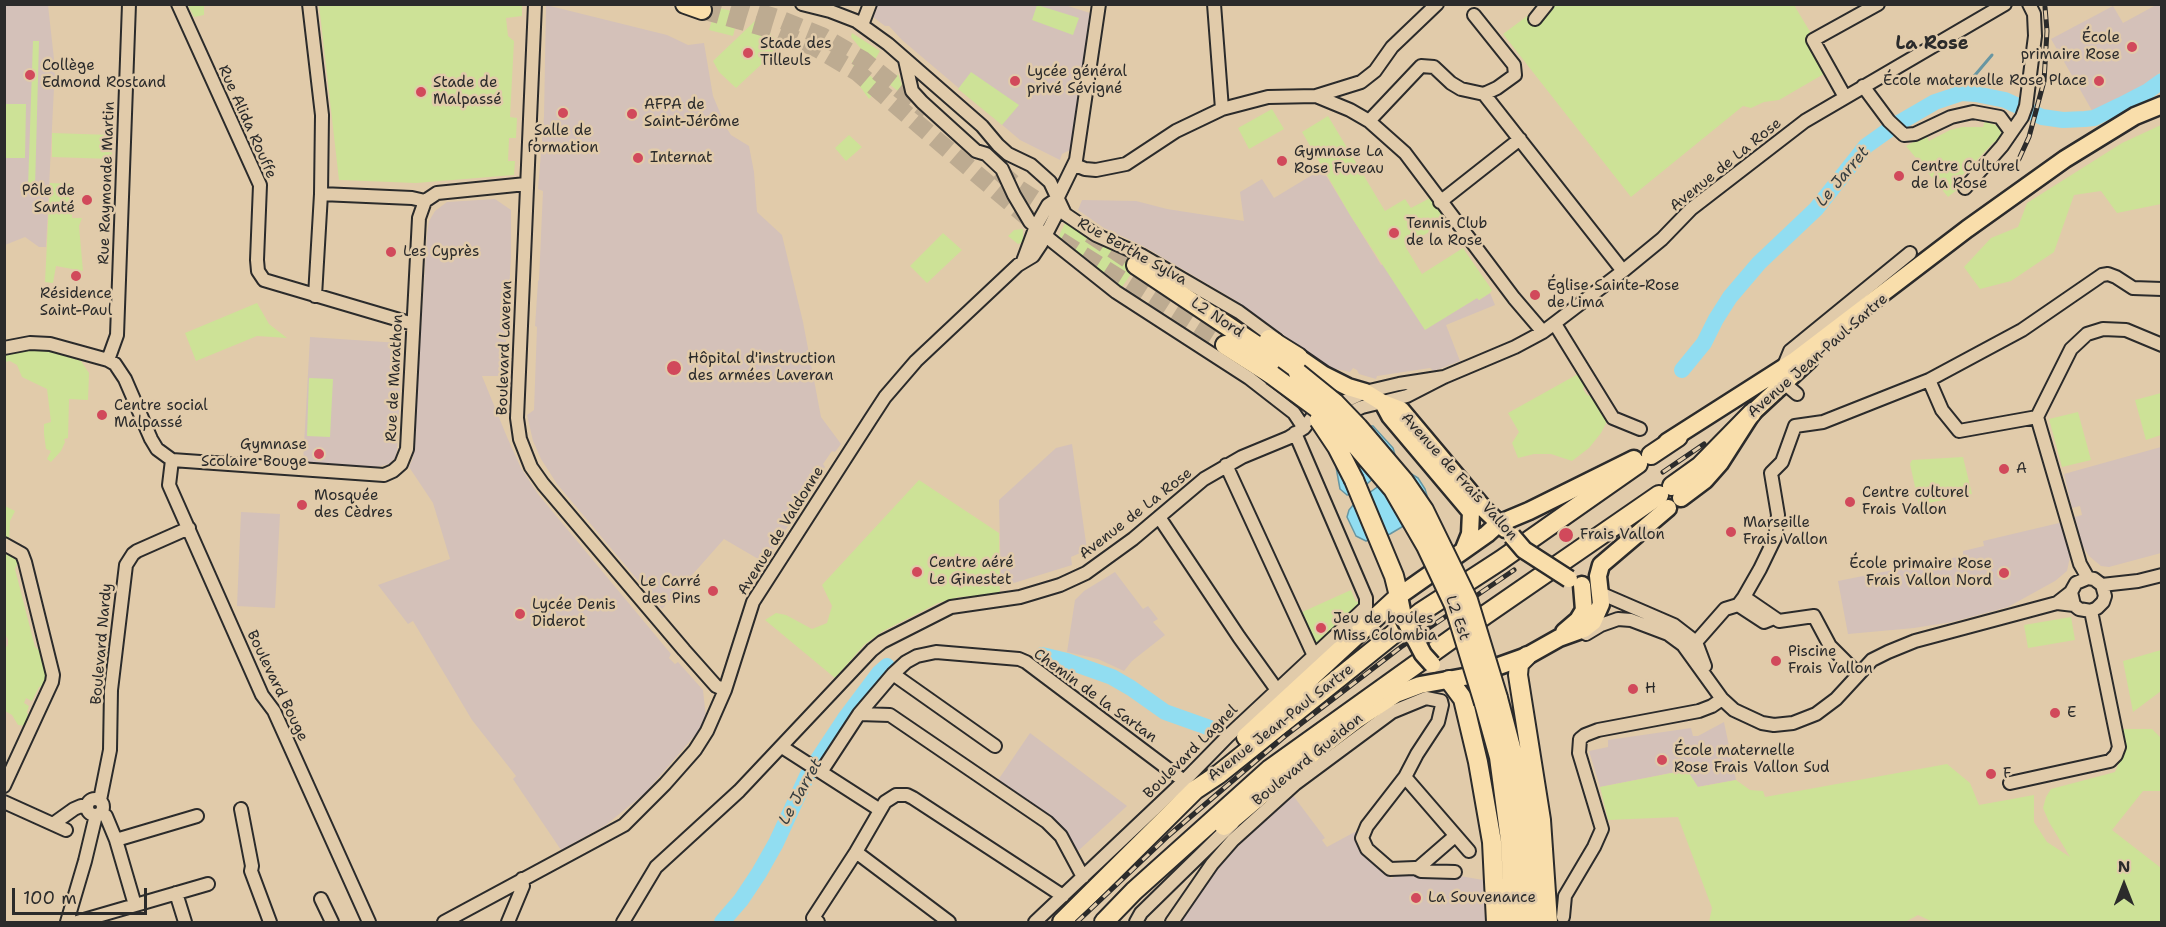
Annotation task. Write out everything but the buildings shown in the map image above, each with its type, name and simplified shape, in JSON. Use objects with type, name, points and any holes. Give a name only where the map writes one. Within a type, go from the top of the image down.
[{"type":"highway","name":"L2 Nord","points":[[1136,265],[1298,365]]},
{"type":"highway","name":"L2 Nord","points":[[1225,345],[1272,375]]},
{"type":"highway","name":"L2 Est","points":[[1298,365],[1358,427],[1404,481],[1424,510],[1468,600],[1491,701],[1510,840],[1514,922]]},
{"type":"highway","name":"L2 Est","points":[[1272,375],[1322,411],[1347,435],[1393,489],[1426,546],[1454,605],[1513,754],[1527,839],[1531,922]]},
{"type":"highway","points":[[1190,786],[1400,596],[1354,480],[1329,433],[1312,413],[1272,375]]},
{"type":"highway","name":"Avenue Jean-Paul Sartre","points":[[1104,922],[1134,891],[1270,769],[1485,615],[1670,497],[1758,408]]},
{"type":"highway","name":"Avenue Jean-Paul Sartre","points":[[1062,922],[1134,850],[1190,786],[1219,774],[1421,612],[1510,554],[1643,458],[1678,437]]},
{"type":"highway","points":[[1527,656],[1519,664],[1518,675],[1556,920]]},
{"type":"highway","points":[[1449,680],[1463,699],[1478,762],[1492,842],[1496,922]]},
{"type":"highway","points":[[1118,922],[1185,859],[1270,787]]},
{"type":"highway","points":[[1056,922],[1134,850]]},
{"type":"main road","name":"Avenue Jean-Paul Sartre","points":[[1758,408],[1792,385],[1967,229],[2065,159],[2135,116],[2162,105]]},
{"type":"main road","name":"Avenue Jean-Paul Sartre","points":[[2094,142],[2162,115]]},
{"type":"main road","name":"Rue Berthe Sylva","points":[[1298,365],[1383,403]]},
{"type":"main road","name":"Avenue Jean-Paul Sartre","points":[[1678,437],[1792,385]]},
{"type":"main road","name":"Avenue de Frais Vallon","points":[[1383,403],[1401,410],[1501,533],[1575,582],[1600,593]]},
{"type":"main road","name":"Avenue de Frais Vallon","points":[[1383,403],[1390,416],[1472,512],[1470,534],[1464,549]]},
{"type":"main road","points":[[1643,458],[1529,512],[1501,533],[1464,549],[1400,596],[1403,616],[1426,663],[1449,680],[1464,677],[1527,656],[1559,638],[1584,629],[1593,622],[1601,604],[1598,576],[1601,565],[1670,497]]},
{"type":"main road","points":[[1559,638],[1582,615],[1584,598],[1575,582]]},
{"type":"main road","name":"Boulevard Gueidon","points":[[1270,787],[1358,719],[1396,694],[1420,685],[1449,680]]},
{"type":"street","name":"Rue Raymonde Martin","points":[[108,360],[117,335],[129,4]]},
{"type":"street","name":"Rue Alida Rouffe","points":[[178,4],[260,185],[257,260],[258,271],[264,280],[413,324]]},
{"type":"street","points":[[309,4],[322,115],[321,194],[315,296]]},
{"type":"street","name":"Boulevard Laveran","points":[[535,4],[517,418],[524,450],[535,473],[629,587],[716,686],[725,690]]},
{"type":"street","points":[[862,25],[870,4]]},
{"type":"street","points":[[1057,199],[1075,165],[1099,4]]},
{"type":"street","points":[[1214,4],[1222,109]]},
{"type":"street","points":[[1075,165],[1096,170],[1126,164],[1176,131],[1222,109],[1268,97],[1316,96],[1361,82],[1375,71],[1392,47],[1437,4]]},
{"type":"street","points":[[1534,19],[1546,4]]},
{"type":"street","points":[[1845,97],[1813,40],[1878,4]]},
{"type":"street","name":"Avenue de La Rose","points":[[623,922],[656,867],[739,791],[854,668],[882,642],[951,607],[1020,597],[1060,585],[1101,564],[1204,479],[1226,465],[1299,431],[1318,427],[1362,407],[1407,396],[1543,332],[1662,239],[1691,209],[1805,121],[2005,4]]},
{"type":"street","points":[[1965,188],[2012,132],[2024,111],[2036,36],[2034,14],[2028,4]]},
{"type":"street","name":"Rue Berthe Sylva","points":[[808,5],[836,13],[862,25],[888,44],[982,126],[1008,154],[1031,165],[1050,182],[1065,214],[1096,235],[1141,255],[1239,312],[1298,365]]},
{"type":"street","points":[[1369,121],[1422,66],[1434,67],[1461,89],[1484,94],[1515,75],[1515,65],[1474,15]]},
{"type":"street","name":"Rue Berthe Sylva","points":[[905,60],[912,91],[976,151],[986,154],[1002,169],[1030,222],[1116,292],[1249,378],[1294,413],[1367,603]]},
{"type":"street","points":[[1863,86],[1897,129],[1915,134],[1951,117],[1973,112],[2000,117],[2012,132]]},
{"type":"street","points":[[1484,94],[1623,271]]},
{"type":"street","points":[[1316,96],[1350,110],[1369,121],[1405,153],[1514,298],[1543,332]]},
{"type":"street","points":[[1440,202],[1520,140]]},
{"type":"street","points":[[321,194],[412,198],[425,201],[437,193],[526,184]]},
{"type":"street","name":"Avenue de Valdonne","points":[[1023,261],[1036,226],[1048,205],[1057,199]]},
{"type":"street","name":"Avenue de Valdonne","points":[[444,922],[624,825],[695,750],[707,731],[725,690],[753,602],[882,402],[916,361],[1023,261],[1033,256],[1056,215],[1057,199]]},
{"type":"street","name":"Rue de Marathon","points":[[172,460],[384,475],[401,464],[407,449],[419,218],[425,201]]},
{"type":"street","points":[[1792,385],[1790,351],[1910,253]]},
{"type":"street","points":[[1709,679],[1696,642],[1725,609],[1741,601],[1760,569],[1776,531],[1778,515],[1771,473],[1782,462],[1792,429],[1799,424],[1823,423],[1929,380],[2022,330],[2102,275],[2108,274],[2133,288],[2162,289]]},
{"type":"street","points":[[1555,324],[1613,418],[1640,429]]},
{"type":"street","points":[[2088,578],[2080,564],[2037,417],[2071,349],[2087,334],[2103,329],[2126,330],[2162,345]]},
{"type":"street","points":[[4,348],[30,343],[50,344],[108,360],[120,371],[157,449],[172,460]]},
{"type":"street","name":"Avenue de La Rose","points":[[1299,431],[1313,416],[1365,393],[1400,384],[1444,377]]},
{"type":"street","points":[[1929,380],[1942,410],[1959,431],[2037,417]]},
{"type":"street","name":"Boulevard Bouge","points":[[172,460],[169,485],[262,695],[274,711],[369,922]]},
{"type":"street","points":[[1226,465],[1314,656]]},
{"type":"street","points":[[1159,517],[1277,690]]},
{"type":"street","name":"Boulevard Nardy","points":[[67,922],[86,861],[110,750],[111,690],[126,565],[137,551],[189,528]]},
{"type":"street","points":[[4,544],[22,554],[25,562],[53,675],[52,682],[4,786]]},
{"type":"street","points":[[2074,605],[2073,587],[2080,564]]},
{"type":"street","points":[[2103,591],[2162,575]]},
{"type":"street","points":[[1559,638],[1574,638],[1590,633],[1612,620],[1631,620],[1668,634],[1679,642],[1722,699],[1734,710],[1762,723],[1774,725],[1793,723],[1816,714],[1828,706],[1872,660],[1915,641],[2057,603],[2074,605],[2079,609],[2091,611],[2103,602],[2103,591],[2094,579],[2088,578],[2073,587],[2057,603]]},
{"type":"street","name":"Avenue de Frais Vallon","points":[[1600,593],[1674,625],[1696,642]]},
{"type":"street","points":[[1741,601],[1779,621],[1814,616],[1830,646],[1858,674]]},
{"type":"street","name":"Boulevard Lagnel","points":[[1035,922],[1083,877],[1190,786],[1228,735],[1363,612],[1367,603]]},
{"type":"street","points":[[2010,783],[2110,761],[2116,755],[2119,747],[2091,611]]},
{"type":"street","name":"Chemin de la Sartan","points":[[818,770],[859,714],[893,674],[917,656],[936,652],[1019,659],[1026,662],[1190,786]]},
{"type":"street","points":[[893,674],[994,746]]},
{"type":"street","name":"Boulevard Gueidon","points":[[1172,922],[1212,864],[1233,840],[1295,784],[1392,712],[1426,698],[1441,701],[1438,722],[1405,777]]},
{"type":"street","points":[[1556,920],[1565,896],[1582,869],[1602,829],[1579,753],[1580,740],[1585,735],[1598,730],[1699,711],[1722,699]]},
{"type":"street","points":[[859,714],[890,715],[1047,822],[1061,836],[1083,877]]},
{"type":"street","points":[[782,747],[880,810]]},
{"type":"street","points":[[1455,872],[1390,869],[1367,849],[1362,838],[1367,826],[1405,777],[1469,851]]},
{"type":"street","name":"Boulevard Gueidon","points":[[1136,922],[1141,913],[1270,787]]},
{"type":"street","points":[[815,920],[885,802],[896,795],[907,795],[913,798],[1063,896]]},
{"type":"street","points":[[4,802],[66,830]]},
{"type":"street","points":[[53,824],[81,806],[96,809],[106,816],[116,840],[135,905]]},
{"type":"street","points":[[241,809],[251,871],[270,922]]},
{"type":"street","points":[[116,840],[197,816]]},
{"type":"street","points":[[1417,869],[1455,836]]},
{"type":"street","points":[[856,852],[949,922]]},
{"type":"street","points":[[508,922],[523,886],[522,879]]},
{"type":"street","points":[[77,922],[208,884]]},
{"type":"street","points":[[176,893],[185,922]]},
{"type":"street","points":[[321,899],[332,922]]},
{"type":"shaded area","name":"Lycée général privé Sévigné","points":[[873,4],[1068,4],[1068,6],[1090,13],[1072,149],[1062,154],[1060,160],[1020,140],[902,40],[889,26],[885,26],[873,17]]},
{"type":"shaded area","name":"Collège Edmond Rostand","points":[[5,5],[48,5],[55,68],[46,247],[39,247],[25,237],[5,245]]},
{"type":"shaded area","name":"Hôpital d'instruction des armées Laveran","points":[[546,5],[667,35],[688,45],[704,43],[713,96],[726,127],[731,135],[749,146],[754,172],[757,212],[782,235],[803,322],[821,417],[841,444],[835,452],[832,451],[823,464],[825,467],[765,563],[724,539],[662,609],[557,484],[533,441],[527,415],[534,410],[537,327],[535,326],[543,191],[538,189],[544,116]]},
{"type":"shaded area","points":[[2156,5],[2161,5],[2161,71],[2143,89],[2124,101],[2094,114],[2051,39],[2113,6],[2123,23]]},
{"type":"shaded area","points":[[1322,169],[1381,265],[1383,264],[1425,329],[1477,298],[1479,300],[1490,293],[1495,305],[1446,325],[1460,361],[1434,371],[1430,368],[1377,376],[1376,379],[1359,374],[1353,368],[1350,372],[1332,368],[1235,300],[1143,246],[1104,228],[1078,210],[1082,200],[1136,201],[1167,209],[1244,221],[1240,192],[1262,179],[1274,198]]},
{"type":"shaded area","name":"Lycée Denis Diderot","points":[[495,199],[511,210],[511,257],[504,376],[482,376],[521,468],[538,494],[671,654],[669,658],[675,664],[678,662],[703,690],[706,718],[698,732],[645,793],[606,825],[561,850],[513,779],[516,776],[472,720],[413,621],[408,624],[378,585],[450,559],[433,503],[409,467],[413,458],[427,234],[429,221],[435,211],[447,202]]},
{"type":"shaded area","points":[[310,337],[402,345],[397,451],[395,458],[389,464],[377,467],[303,463]]},
{"type":"shaded area","points":[[1072,444],[1087,550],[1071,557],[1072,565],[1001,587],[999,500],[1056,448]]},
{"type":"shaded area","points":[[2161,447],[2161,553],[2109,567],[2101,566],[2089,556],[2082,545],[2075,517],[2082,515],[2080,506],[2072,508],[2064,474]]},
{"type":"shaded area","points":[[241,512],[280,514],[275,608],[237,606]]},
{"type":"shaded area","points":[[2059,523],[2064,526],[2071,552],[2067,571],[2055,581],[2008,607],[1952,622],[1848,634],[1838,581],[1963,556],[1963,551],[1984,546],[1983,541]]},
{"type":"shaded area","points":[[1115,572],[1143,609],[1148,606],[1158,619],[1153,622],[1165,635],[1132,661],[1124,671],[1098,659],[1067,652],[1075,600],[1084,591]]},
{"type":"shaded area","name":"École maternelle Rose Frais Vallon Sud","points":[[1724,722],[1736,780],[1697,787],[1686,770],[1600,787],[1589,751],[1608,747],[1608,740],[1691,728],[1693,736],[1698,736]]},
{"type":"shaded area","points":[[1030,733],[1127,806],[1078,851],[1066,835],[996,783]]},
{"type":"shaded area","points":[[1292,794],[1325,838],[1322,840],[1327,847],[1362,828],[1364,853],[1392,879],[1394,875],[1443,873],[1483,880],[1485,922],[1179,922],[1219,865]]},
{"type":"green space","points":[[188,5],[204,5],[204,15],[194,17]]},
{"type":"green space","name":"Stade de Malpassé","points":[[319,5],[522,6],[522,16],[506,18],[508,36],[514,41],[510,117],[517,118],[516,138],[509,138],[508,161],[515,161],[514,175],[416,183],[339,180]]},
{"type":"green space","points":[[1037,5],[1079,18],[1073,35],[1032,20]]},
{"type":"green space","points":[[1542,5],[1794,5],[1812,35],[1829,71],[1779,100],[1764,102],[1751,108],[1743,106],[1631,197],[1503,34]]},
{"type":"green space","points":[[716,7],[739,13],[733,36],[709,30]]},
{"type":"green space","name":"Stade des Tilleuls","points":[[756,20],[782,45],[736,88],[719,72],[713,61]]},
{"type":"green space","points":[[852,33],[880,51],[873,63],[851,37]]},
{"type":"green space","points":[[33,41],[39,41],[35,187],[28,187]]},
{"type":"green space","points":[[852,60],[881,85],[869,99],[859,85]]},
{"type":"green space","points":[[971,72],[1019,105],[1002,125],[958,89]]},
{"type":"green space","points":[[898,74],[905,94],[903,95],[889,84]]},
{"type":"green space","points":[[5,104],[26,104],[25,158],[5,158]]},
{"type":"green space","points":[[1272,109],[1284,129],[1249,149],[1238,128]]},
{"type":"green space","name":"Tennis Club de la Rose","points":[[1328,116],[1385,211],[1405,199],[1411,208],[1430,198],[1448,221],[1405,246],[1422,274],[1463,248],[1492,290],[1490,293],[1479,300],[1477,298],[1425,330],[1350,215],[1302,132]]},
{"type":"green space","points":[[1985,121],[2000,127],[2001,135],[1998,144],[1994,142],[1954,184],[1958,189],[1948,197],[1906,146],[1926,135],[1929,141],[1950,130],[1962,127],[1983,127]]},
{"type":"green space","points":[[2161,125],[2161,204],[2117,213],[2101,191],[2074,195],[2054,252],[2011,281],[1980,289],[1964,267],[1991,238],[2018,227],[2027,203],[2122,143]]},
{"type":"green space","points":[[52,133],[111,135],[112,159],[52,157]]},
{"type":"green space","points":[[849,135],[862,147],[846,161],[835,148]]},
{"type":"green space","points":[[50,183],[70,184],[69,210],[72,211],[72,218],[82,218],[79,226],[83,271],[56,266],[53,283],[45,282]]},
{"type":"green space","points":[[1066,221],[1141,259],[1120,290],[1100,271],[1057,240]]},
{"type":"green space","points":[[1023,229],[1023,242],[1018,244],[1008,236],[1014,230]]},
{"type":"green space","points":[[943,233],[962,250],[927,283],[910,266]]},
{"type":"green space","points":[[257,303],[269,324],[287,338],[257,336],[196,361],[185,333]]},
{"type":"green space","points":[[31,349],[51,351],[81,361],[89,373],[88,400],[69,399],[68,438],[64,439],[61,451],[51,462],[47,459],[51,451],[46,449],[44,434],[44,424],[51,422],[47,389],[22,377],[17,365],[10,361],[5,362],[4,354]]},
{"type":"green space","points":[[1578,374],[1585,385],[1583,389],[1606,419],[1601,433],[1589,448],[1572,461],[1551,454],[1534,454],[1518,458],[1512,443],[1519,432],[1508,413]]},
{"type":"green space","points":[[309,378],[333,379],[330,437],[307,436]]},
{"type":"green space","points":[[2161,393],[2161,435],[2146,440],[2135,400]]},
{"type":"green space","points":[[2078,412],[2091,460],[2062,467],[2049,419]]},
{"type":"green space","points":[[1963,457],[1972,494],[1919,505],[1910,464],[1912,460]]},
{"type":"green space","points":[[919,480],[999,533],[1000,594],[959,597],[938,603],[883,631],[864,645],[835,678],[765,620],[776,613],[786,615],[812,629],[827,623],[832,606],[822,585]]},
{"type":"green space","points":[[5,506],[15,511],[10,521],[9,542],[5,540]]},
{"type":"green space","points":[[4,553],[18,562],[15,569],[35,647],[43,653],[50,679],[44,686],[39,687],[32,701],[26,698],[24,703],[29,706],[27,726],[18,725],[12,715],[5,711],[5,648],[8,645],[8,639],[4,633]]},
{"type":"green space","name":"Jeu de boules Miss Colombia","points":[[1351,590],[1356,602],[1358,601],[1361,606],[1315,645],[1300,613]]},
{"type":"green space","points":[[2071,617],[2075,640],[2028,648],[2024,625]]},
{"type":"green space","points":[[2161,650],[2161,691],[2133,712],[2123,661]]},
{"type":"green space","points":[[2123,729],[2152,729],[2161,738],[2161,791],[2143,791],[2112,830],[2161,868],[2161,922],[1933,922],[1918,915],[1905,922],[1709,922],[1712,908],[1678,817],[1608,820],[1600,787],[1687,770],[1698,787],[1736,780],[1750,790],[1763,791],[1765,797],[1947,764],[1970,783],[1979,805],[2034,795],[2034,822],[2047,842],[2070,857],[2043,808],[2046,797],[2051,789],[2115,772],[2125,748]]},
{"type":"water","points":[[1365,426],[1373,426],[1393,448],[1396,458],[1354,494],[1347,495],[1340,489],[1336,467],[1347,444]]},
{"type":"water","points":[[1408,472],[1418,478],[1425,489],[1429,502],[1422,515],[1390,534],[1366,541],[1356,536],[1347,517],[1349,510],[1380,485]]},
{"type":"waterway","points":[[1959,94],[1992,55]]},
{"type":"waterway","name":"Le Jarret","points":[[1682,370],[1704,343],[1730,297],[1759,263],[1816,209],[1866,146],[1897,124],[1935,102],[1962,93],[2005,100],[2042,117],[2063,120],[2094,118],[2148,91],[2162,81]]},
{"type":"waterway","name":"Le Jarret","points":[[1042,655],[1112,677],[1165,712],[1210,728]]},
{"type":"waterway","name":"Le Jarret","points":[[722,922],[741,900],[759,873],[776,843],[807,776],[846,717],[879,673],[887,666]]},
{"type":"tunnel","points":[[732,4],[777,18],[822,36],[863,60],[927,111]]},
{"type":"tunnel","points":[[702,10],[773,30],[818,49],[857,72],[1040,228],[1225,345]]},
{"type":"tunnel","points":[[999,171],[1019,189],[1061,216]]},
{"type":"tunnel","points":[[1090,234],[1136,265]]},
{"type":"railway","points":[[2019,159],[2029,137],[2044,81],[2047,31],[2045,7]]},
{"type":"railway","points":[[1663,472],[1704,444]]},
{"type":"railway","points":[[1077,922],[1168,836],[1285,736],[1401,647],[1514,570]]},
{"type":"place","name":"École primaire Rose","points":[[2132,47]]},
{"type":"place","name":"Stade des Tilleuls","points":[[748,53]]},
{"type":"place","name":"Collège Edmond Rostand","points":[[30,75]]},
{"type":"place","name":"Lycée général privé Sévigné","points":[[1015,81]]},
{"type":"place","name":"École maternelle Rose Place","points":[[2099,81]]},
{"type":"place","name":"Stade de Malpassé","points":[[421,92]]},
{"type":"place","name":"Salle de formation","points":[[563,113]]},
{"type":"place","name":"AFPA de Saint-Jérôme","points":[[632,114]]},
{"type":"place","name":"Internat","points":[[638,158]]},
{"type":"place","name":"Gymnase La Rose Fuveau","points":[[1282,161]]},
{"type":"place","name":"Centre Culturel de la Rose","points":[[1899,176]]},
{"type":"place","name":"Pôle de Santé","points":[[87,200]]},
{"type":"place","name":"Tennis Club de la Rose","points":[[1394,233]]},
{"type":"place","name":"Les Cyprès","points":[[391,252]]},
{"type":"place","name":"Résidence Saint-Paul","points":[[76,276]]},
{"type":"place","name":"Église Sainte-Rose de Lima","points":[[1535,295]]},
{"type":"place","name":"Hôpital d'instruction des armées Laveran","points":[[674,368]]},
{"type":"place","name":"Centre social Malpassé","points":[[102,415]]},
{"type":"place","name":"Gymnase Scolaire Bouge","points":[[319,454]]},
{"type":"place","name":"A","points":[[2004,469]]},
{"type":"place","name":"Centre culturel Frais Vallon","points":[[1850,502]]},
{"type":"place","name":"Mosquée des Cèdres","points":[[302,505]]},
{"type":"place","name":"Marseille Frais Vallon","points":[[1731,532]]},
{"type":"place","name":"Frais Vallon","points":[[1566,535]]},
{"type":"place","name":"Centre aéré Le Ginestet","points":[[917,572]]},
{"type":"place","name":"École primaire Rose Frais Vallon Nord","points":[[2004,573]]},
{"type":"place","name":"Le Carré des Pins","points":[[713,591]]},
{"type":"place","name":"Lycée Denis Diderot","points":[[520,614]]},
{"type":"place","name":"Jeu de boules Miss Colombia","points":[[1321,628]]},
{"type":"place","name":"Piscine Frais Vallon","points":[[1776,661]]},
{"type":"place","name":"H","points":[[1633,689]]},
{"type":"place","name":"E","points":[[2055,713]]},
{"type":"place","name":"École maternelle Rose Frais Vallon Sud","points":[[1662,760]]},
{"type":"place","name":"F","points":[[1991,774]]},
{"type":"place","name":"La Souvenance","points":[[1416,898]]},
{"type":"district","name":"La Rose","points":[[1932,44]]}]
